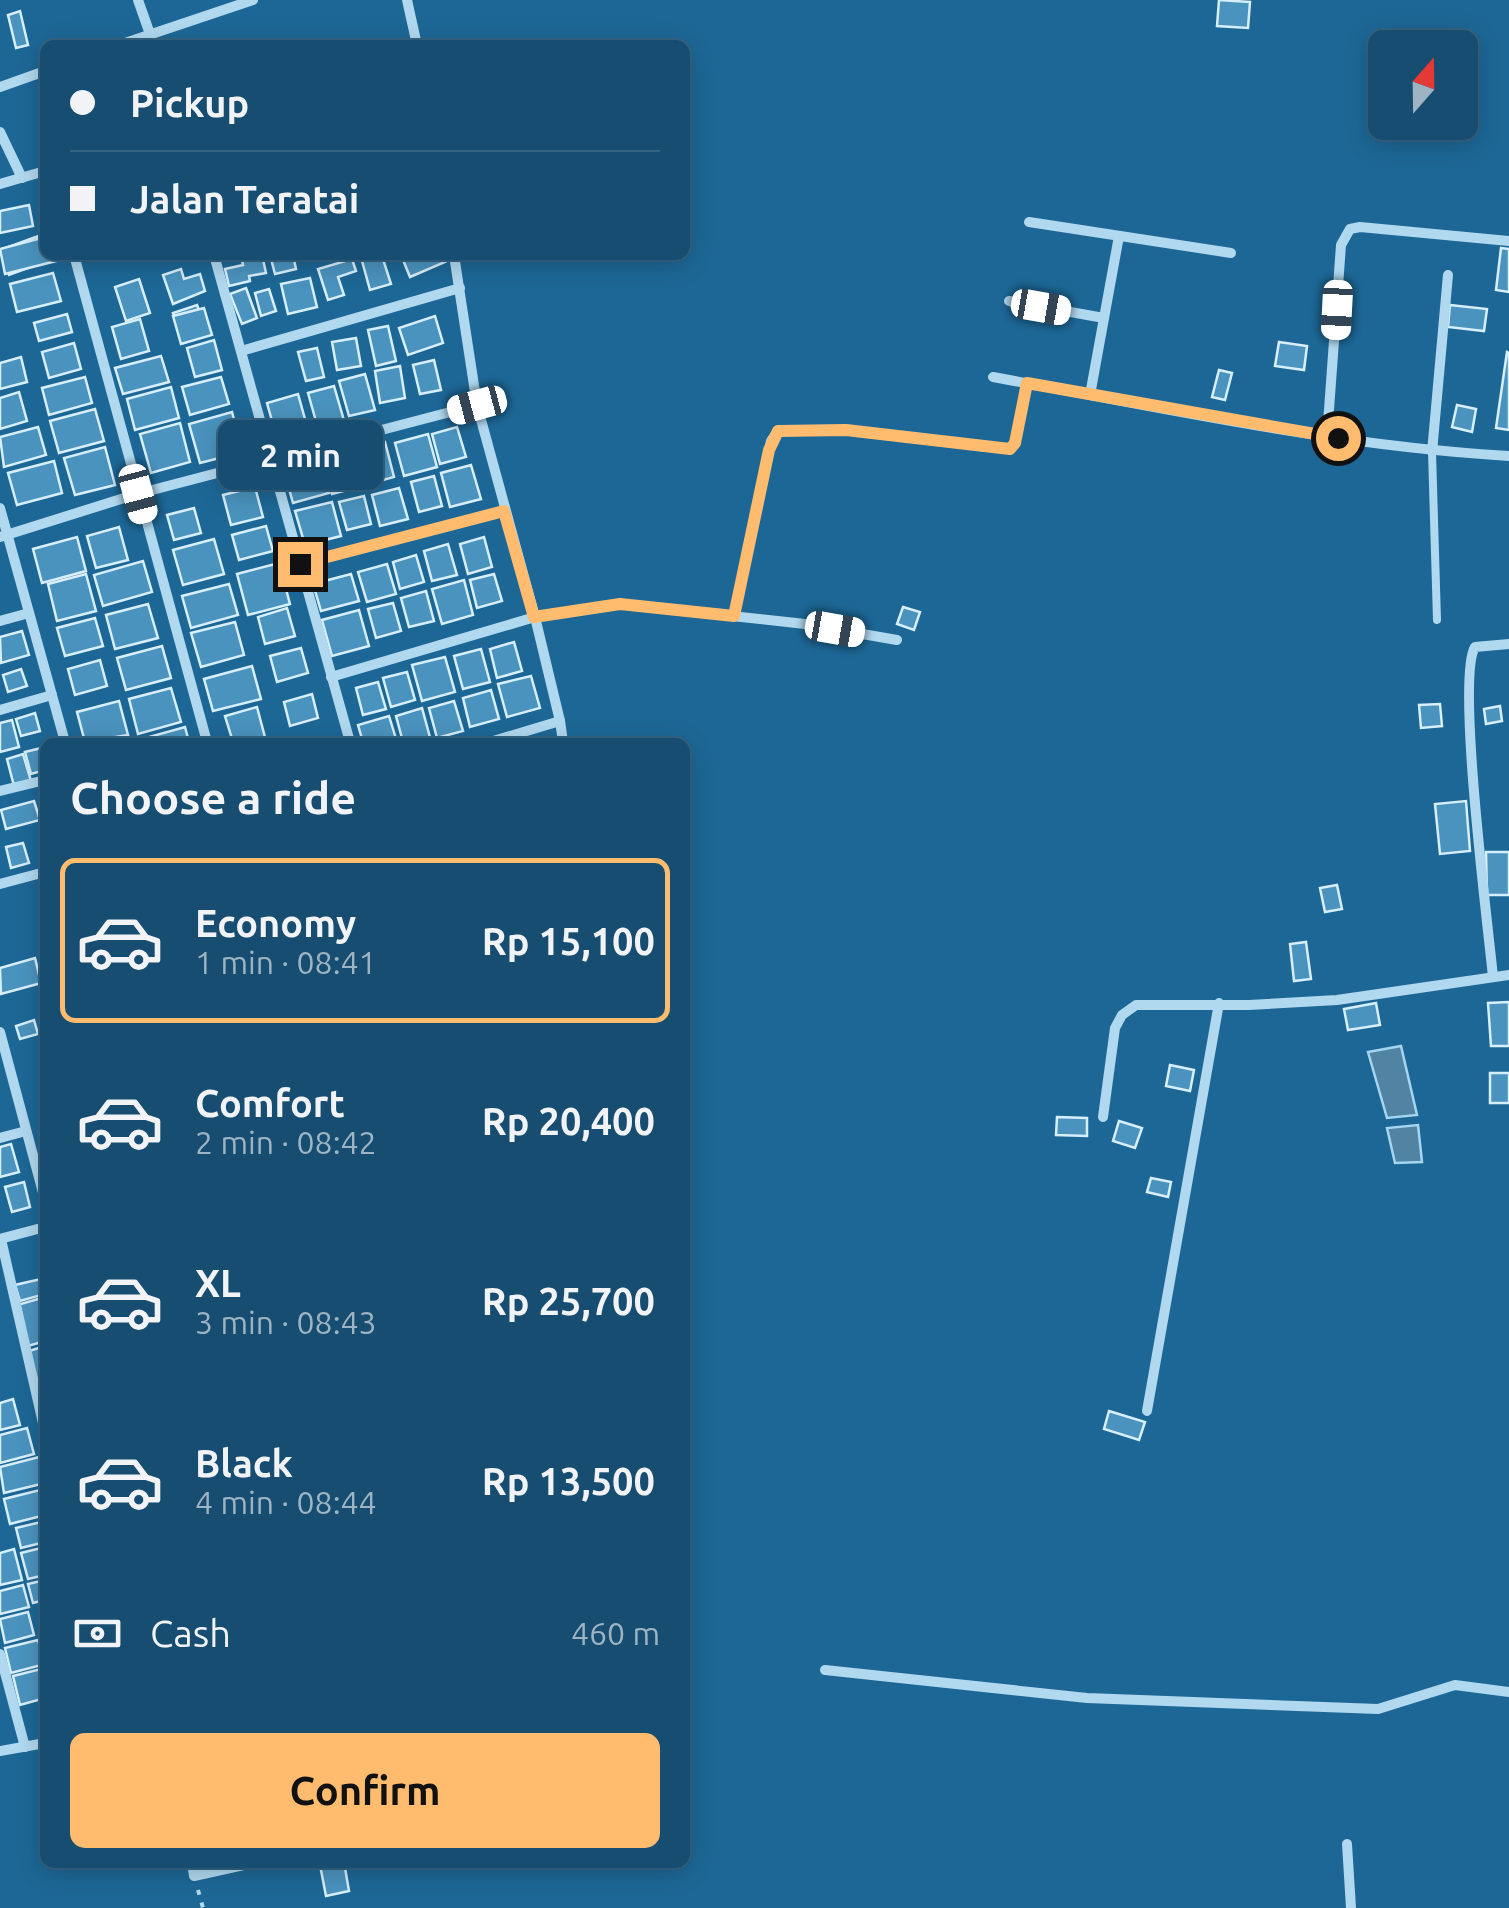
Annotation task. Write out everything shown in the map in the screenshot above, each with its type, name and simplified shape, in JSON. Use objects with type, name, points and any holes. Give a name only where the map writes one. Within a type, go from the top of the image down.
[{"type":"street","points":[[138,0],[150,34]]},
{"type":"street","points":[[133,40],[252,0]]},
{"type":"street","points":[[407,0],[416,40]]},
{"type":"street","points":[[0,87],[40,73]]},
{"type":"street","points":[[0,132],[22,178]]},
{"type":"street","points":[[0,184],[40,173]]},
{"type":"street","points":[[1029,222],[1231,253]]},
{"type":"street","points":[[1327,437],[1341,245],[1350,230],[1360,227],[1509,241]]},
{"type":"street","points":[[1090,394],[1119,236]]},
{"type":"street","points":[[75,260],[206,738]]},
{"type":"street","points":[[215,260],[349,738]]},
{"type":"street","points":[[455,260],[477,405],[562,738]]},
{"type":"street","points":[[1432,452],[1448,274]]},
{"type":"street","points":[[240,351],[460,288]]},
{"type":"street","points":[[1009,302],[1104,318]]},
{"type":"street","points":[[993,377],[1327,437],[1432,452],[1509,456]]},
{"type":"street","points":[[734,616],[769,450],[778,431],[846,430],[1010,449],[1015,443],[1027,383]]},
{"type":"street","points":[[4,536],[138,494],[477,405]]},
{"type":"street","points":[[0,508],[4,536],[64,738]]},
{"type":"street","points":[[300,564],[504,511]]},
{"type":"street","points":[[332,676],[534,617],[620,604],[804,624],[897,640]]},
{"type":"street","points":[[0,620],[29,613]]},
{"type":"street","points":[[1493,977],[1473,766],[1468,665],[1475,647],[1509,644]]},
{"type":"street","points":[[0,710],[52,696]]},
{"type":"street","points":[[503,738],[560,721]]},
{"type":"street","points":[[0,791],[40,781]]},
{"type":"street","points":[[0,884],[40,873]]},
{"type":"street","points":[[1103,1117],[1115,1028],[1122,1015],[1136,1004],[1249,1005],[1337,1000],[1509,975]]},
{"type":"street","points":[[1146,1411],[1219,1003]]},
{"type":"street","points":[[0,1032],[4,1061],[40,1182]]},
{"type":"street","points":[[0,1138],[26,1131]]},
{"type":"street","points":[[40,1228],[0,1239],[40,1411]]},
{"type":"street","points":[[0,1654],[25,1747]]},
{"type":"street","points":[[824,1670],[1087,1698],[1378,1709],[1455,1685],[1509,1692]]},
{"type":"street","points":[[0,1751],[40,1744]]},
{"type":"street","points":[[1347,1844],[1351,1908]]},
{"type":"street","points":[[193,1868],[194,1876],[231,1868]]},
{"type":"lane","points":[[1432,452],[1437,620]]},
{"type":"path","points":[[194,1876],[203,1908]]},
{"type":"water","points":[[1401,1046],[1417,1115],[1387,1118],[1368,1052]]},
{"type":"water","points":[[1418,1125],[1422,1162],[1395,1163],[1387,1128]]},
{"type":"building","points":[[1219,0],[1250,2],[1248,28],[1217,26]]},
{"type":"building","points":[[20,11],[28,45],[16,48],[8,15]]},
{"type":"building","points":[[29,205],[33,226],[0,233],[0,211]]},
{"type":"building","points":[[38,236],[40,260],[47,261],[9,275],[0,250]]},
{"type":"building","points":[[40,238],[40,260],[56,261],[5,274],[0,249]]},
{"type":"building","points":[[1501,248],[1509,249],[1509,292],[1496,290]]},
{"type":"building","points":[[242,260],[263,260],[266,273],[229,286],[225,269],[243,265]]},
{"type":"building","points":[[271,260],[294,260],[296,269],[275,274]]},
{"type":"building","points":[[352,260],[356,271],[338,277],[344,295],[328,300],[318,269]]},
{"type":"building","points":[[383,260],[391,284],[370,290],[362,261]]},
{"type":"building","points":[[403,260],[445,262],[410,277]]},
{"type":"building","points":[[181,269],[184,279],[200,274],[205,291],[173,304],[163,275]]},
{"type":"building","points":[[53,273],[61,301],[17,312],[10,284]]},
{"type":"building","points":[[310,278],[317,307],[288,314],[281,284]]},
{"type":"building","points":[[139,279],[150,313],[126,321],[115,287]]},
{"type":"building","points":[[246,288],[257,318],[242,324],[230,294]]},
{"type":"building","points":[[269,289],[276,311],[261,316],[255,293]]},
{"type":"building","points":[[197,305],[208,334],[184,343],[173,313]]},
{"type":"building","points":[[1450,305],[1487,309],[1484,331],[1448,327]]},
{"type":"building","points":[[204,308],[212,335],[181,344],[173,316]]},
{"type":"building","points":[[67,314],[72,332],[39,341],[34,323]]},
{"type":"building","points":[[435,316],[443,343],[408,355],[399,328]]},
{"type":"building","points":[[140,319],[149,351],[121,359],[112,327]]},
{"type":"building","points":[[388,326],[396,361],[376,366],[368,330]]},
{"type":"building","points":[[356,338],[361,366],[337,370],[332,342]]},
{"type":"building","points":[[214,340],[222,370],[195,377],[187,348]]},
{"type":"building","points":[[1279,342],[1307,346],[1304,370],[1275,366]]},
{"type":"building","points":[[74,343],[81,369],[49,378],[42,352]]},
{"type":"building","points":[[317,348],[324,377],[306,381],[298,352]]},
{"type":"building","points":[[1509,353],[1509,430],[1496,428]]},
{"type":"building","points":[[161,356],[169,382],[123,394],[115,368]]},
{"type":"building","points":[[21,357],[27,382],[0,389],[0,363]]},
{"type":"building","points":[[434,360],[441,390],[420,394],[413,365]]},
{"type":"building","points":[[400,366],[405,398],[380,403],[375,371]]},
{"type":"building","points":[[1219,370],[1232,373],[1225,400],[1212,397]]},
{"type":"building","points":[[365,374],[375,410],[349,416],[339,381]]},
{"type":"building","points":[[85,377],[92,403],[49,415],[42,388]]},
{"type":"building","points":[[221,377],[229,404],[190,415],[182,387]]},
{"type":"building","points":[[334,386],[345,424],[319,432],[308,393]]},
{"type":"building","points":[[171,387],[179,418],[135,430],[127,399]]},
{"type":"building","points":[[19,392],[27,421],[0,429],[0,398]]},
{"type":"building","points":[[298,394],[310,437],[279,446],[267,403]]},
{"type":"building","points":[[1457,405],[1476,409],[1472,432],[1452,427]]},
{"type":"building","points":[[95,409],[104,441],[59,453],[50,421]]},
{"type":"building","points":[[232,412],[243,452],[200,463],[189,424]]},
{"type":"building","points":[[180,423],[190,462],[151,473],[140,434]]},
{"type":"building","points":[[38,427],[46,455],[4,467],[0,437]]},
{"type":"building","points":[[457,427],[466,457],[440,464],[432,434]]},
{"type":"building","points":[[428,434],[437,467],[404,476],[395,443]]},
{"type":"building","points":[[385,442],[394,477],[369,484],[359,448]]},
{"type":"building","points":[[105,447],[115,485],[75,495],[64,458]]},
{"type":"building","points":[[351,456],[359,487],[332,494],[324,464]]},
{"type":"building","points":[[54,461],[62,493],[17,505],[8,473]]},
{"type":"building","points":[[320,461],[329,493],[293,503],[284,471]]},
{"type":"building","points":[[471,465],[481,499],[450,507],[441,473]]},
{"type":"building","points":[[434,476],[442,506],[419,512],[411,482]]},
{"type":"building","points":[[255,487],[263,517],[231,525],[223,495]]},
{"type":"building","points":[[399,488],[408,519],[380,526],[372,495]]},
{"type":"building","points":[[364,496],[371,524],[347,530],[339,502]]},
{"type":"building","points":[[332,502],[341,536],[305,545],[295,511]]},
{"type":"building","points":[[194,508],[201,533],[174,540],[167,515]]},
{"type":"building","points":[[266,526],[273,551],[239,560],[232,535]]},
{"type":"building","points":[[119,527],[128,560],[96,568],[87,536]]},
{"type":"building","points":[[77,537],[86,571],[42,583],[33,549]]},
{"type":"building","points":[[484,537],[492,567],[468,574],[460,544]]},
{"type":"building","points":[[214,539],[224,574],[183,585],[173,550]]},
{"type":"building","points":[[448,544],[457,575],[432,581],[424,551]]},
{"type":"building","points":[[416,555],[424,582],[400,589],[393,562]]},
{"type":"building","points":[[143,561],[152,592],[103,606],[94,575]]},
{"type":"building","points":[[279,563],[290,604],[248,615],[237,574]]},
{"type":"building","points":[[387,564],[396,594],[367,602],[358,572]]},
{"type":"building","points":[[86,574],[96,611],[57,621],[48,584]]},
{"type":"building","points":[[351,574],[359,601],[321,611],[313,584]]},
{"type":"building","points":[[494,574],[502,601],[477,608],[470,580]]},
{"type":"building","points":[[464,580],[473,615],[442,624],[432,589]]},
{"type":"building","points":[[229,584],[238,615],[191,628],[182,596]]},
{"type":"building","points":[[426,591],[434,621],[409,627],[401,598]]},
{"type":"building","points":[[393,603],[401,631],[376,638],[368,609]]},
{"type":"building","points":[[148,604],[158,638],[115,649],[106,615]]},
{"type":"building","points":[[903,607],[920,612],[914,630],[897,624]]},
{"type":"building","points":[[287,608],[295,636],[265,644],[258,617]]},
{"type":"building","points":[[359,610],[369,646],[332,656],[322,620]]},
{"type":"building","points":[[95,618],[103,646],[65,656],[57,628]]},
{"type":"building","points":[[235,622],[244,655],[201,667],[191,633]]},
{"type":"building","points":[[22,631],[29,655],[1,663],[0,637]]},
{"type":"building","points":[[514,642],[522,671],[497,678],[490,649]]},
{"type":"building","points":[[162,646],[171,678],[126,690],[117,658]]},
{"type":"building","points":[[301,648],[308,673],[277,682],[270,656]]},
{"type":"building","points":[[481,649],[490,682],[463,689],[454,656]]},
{"type":"building","points":[[445,657],[455,692],[422,701],[412,665]]},
{"type":"building","points":[[100,660],[107,686],[75,695],[68,669]]},
{"type":"building","points":[[252,666],[261,699],[213,711],[204,679]]},
{"type":"building","points":[[21,669],[27,686],[8,692],[3,675]]},
{"type":"building","points":[[407,672],[415,700],[391,707],[383,678]]},
{"type":"building","points":[[531,676],[540,708],[507,717],[498,684]]},
{"type":"building","points":[[378,682],[386,709],[363,715],[356,688]]},
{"type":"building","points":[[171,688],[181,722],[138,734],[129,699]]},
{"type":"building","points":[[491,690],[499,719],[470,727],[463,698]]},
{"type":"building","points":[[312,694],[318,718],[290,726],[284,702]]},
{"type":"building","points":[[119,701],[128,735],[84,738],[77,712]]},
{"type":"building","points":[[454,701],[463,731],[437,738],[429,708]]},
{"type":"building","points":[[1440,704],[1442,726],[1421,728],[1419,705]]},
{"type":"building","points":[[1500,706],[1502,721],[1486,724],[1484,709]]},
{"type":"building","points":[[257,707],[265,738],[232,738],[225,716]]},
{"type":"building","points":[[422,708],[430,738],[402,738],[396,716]]},
{"type":"building","points":[[35,713],[40,731],[21,736],[16,719]]},
{"type":"building","points":[[389,716],[396,738],[362,738],[358,725]]},
{"type":"building","points":[[12,720],[19,747],[0,752],[0,723]]},
{"type":"building","points":[[185,727],[188,738],[149,738]]},
{"type":"building","points":[[40,748],[40,771],[31,774],[25,752]]},
{"type":"building","points":[[23,754],[31,781],[14,786],[7,759]]},
{"type":"building","points":[[34,801],[40,820],[6,829],[1,810]]},
{"type":"building","points":[[1466,801],[1470,851],[1440,854],[1435,804]]},
{"type":"building","points":[[23,843],[29,863],[11,868],[6,847]]},
{"type":"building","points":[[1486,852],[1509,852],[1509,895],[1487,895]]},
{"type":"building","points":[[1337,885],[1342,909],[1325,912],[1320,888]]},
{"type":"building","points":[[1306,942],[1311,979],[1294,981],[1290,944]]},
{"type":"building","points":[[35,958],[40,983],[1,994],[0,968]]},
{"type":"building","points":[[1509,1002],[1509,1046],[1491,1046],[1488,1003]]},
{"type":"building","points":[[1376,1003],[1380,1025],[1348,1030],[1344,1009]]},
{"type":"building","points":[[34,1020],[38,1034],[20,1039],[16,1026]]},
{"type":"building","points":[[1170,1065],[1194,1070],[1190,1091],[1166,1086]]},
{"type":"building","points":[[1490,1073],[1509,1073],[1509,1103],[1490,1103]]},
{"type":"building","points":[[1057,1117],[1087,1118],[1087,1136],[1056,1135]]},
{"type":"building","points":[[1119,1121],[1142,1128],[1135,1148],[1113,1141]]},
{"type":"building","points":[[11,1144],[19,1172],[0,1177],[0,1147]]},
{"type":"building","points":[[1151,1178],[1171,1182],[1168,1197],[1147,1192]]},
{"type":"building","points":[[24,1182],[30,1207],[12,1212],[5,1187]]},
{"type":"building","points":[[40,1279],[40,1295],[20,1301],[15,1285]]},
{"type":"building","points":[[40,1298],[40,1342],[28,1346],[17,1305]]},
{"type":"building","points":[[40,1348],[39,1387],[29,1351]]},
{"type":"building","points":[[13,1399],[20,1425],[0,1430],[0,1403]]},
{"type":"building","points":[[1109,1411],[1145,1422],[1139,1440],[1104,1429]]},
{"type":"building","points":[[27,1428],[34,1454],[0,1463],[0,1435]]},
{"type":"building","points":[[39,1457],[40,1484],[4,1493],[0,1467]]},
{"type":"building","points":[[40,1490],[40,1516],[10,1524],[4,1499]]},
{"type":"building","points":[[40,1522],[40,1543],[21,1548],[16,1528]]},
{"type":"building","points":[[40,1548],[40,1576],[28,1579],[21,1553]]},
{"type":"building","points":[[14,1549],[22,1580],[0,1585],[0,1553]]},
{"type":"building","points":[[40,1581],[40,1601],[33,1603],[28,1584]]},
{"type":"building","points":[[23,1585],[29,1607],[0,1614],[0,1591]]},
{"type":"building","points":[[28,1612],[34,1635],[5,1643],[0,1619]]},
{"type":"building","points":[[38,1640],[40,1665],[11,1673],[5,1648]]},
{"type":"building","points":[[40,1669],[40,1699],[20,1705],[13,1676]]},
{"type":"building","points":[[321,1868],[345,1868],[349,1891],[326,1896]]},
{"type":"route","points":[[300,564],[504,511],[534,617],[620,604],[734,616],[769,450],[778,431],[846,430],[1010,449],[1015,443],[1027,383],[1338,438]]}]
